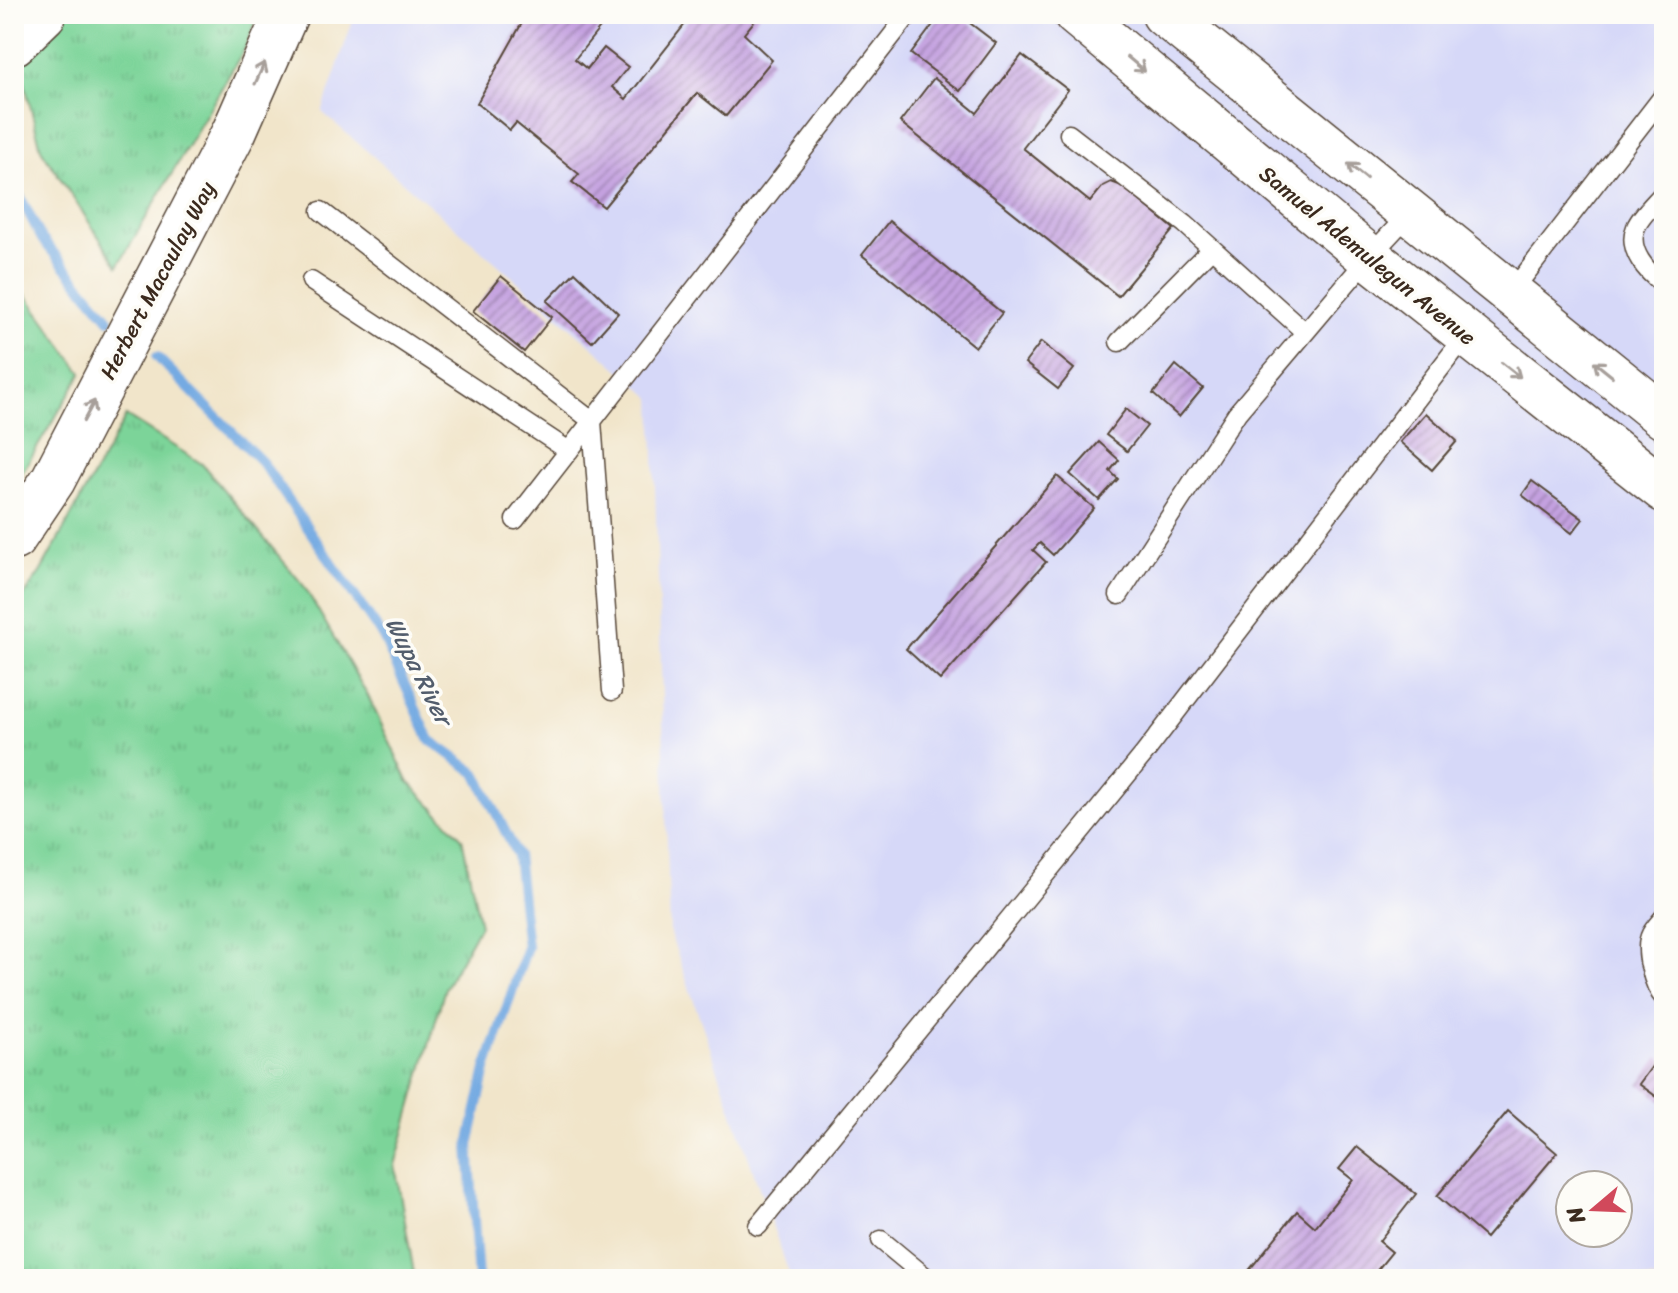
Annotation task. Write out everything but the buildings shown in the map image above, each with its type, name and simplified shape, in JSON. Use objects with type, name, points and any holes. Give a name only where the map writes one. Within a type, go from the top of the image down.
[{"type":"main road","points":[[14,43],[44,14]]},
{"type":"main road","name":"Herbert Macaulay Way","points":[[14,538],[53,480],[234,132],[286,14]]},
{"type":"main road","name":"Samuel Ademulegun Avenue","points":[[1076,14],[1369,257],[1664,490]]},
{"type":"main road","points":[[1164,14],[1664,417]]},
{"type":"lane","points":[[515,520],[909,14]]},
{"type":"lane","points":[[1510,294],[1664,95]]},
{"type":"lane","points":[[1069,134],[1212,248],[1305,332]]},
{"type":"lane","points":[[1664,192],[1635,228],[1636,249],[1641,260],[1647,271],[1664,285]]},
{"type":"lane","points":[[321,211],[592,421],[612,691]]},
{"type":"lane","points":[[1119,595],[1237,413],[1410,213]]},
{"type":"lane","points":[[1119,342],[1212,248]]},
{"type":"lane","points":[[311,281],[569,451]]},
{"type":"lane","points":[[758,1226],[1144,754],[1466,335]]},
{"type":"lane","points":[[1664,917],[1649,936],[1649,956],[1658,992],[1664,998]]},
{"type":"lane","points":[[881,1240],[928,1279]]},
{"type":"shaded area","points":[[355,14],[1664,14],[1664,1279],[791,1279],[670,933],[652,398],[322,112]]},
{"type":"green space","points":[[14,14],[259,14],[246,46],[118,266],[41,149],[14,41]]},
{"type":"green space","points":[[14,278],[82,373],[14,486]]},
{"type":"green space","points":[[126,416],[202,464],[304,586],[368,696],[408,781],[462,838],[480,925],[445,988],[395,1165],[415,1279],[14,1279],[14,610],[41,571]]},
{"type":"waterway","name":"Wupa River","points":[[14,185],[42,239],[109,319]]},
{"type":"waterway","name":"Wupa River","points":[[157,357],[262,462],[383,637],[430,740],[476,773],[517,855],[527,947],[486,1069],[469,1145],[478,1279]]}]
